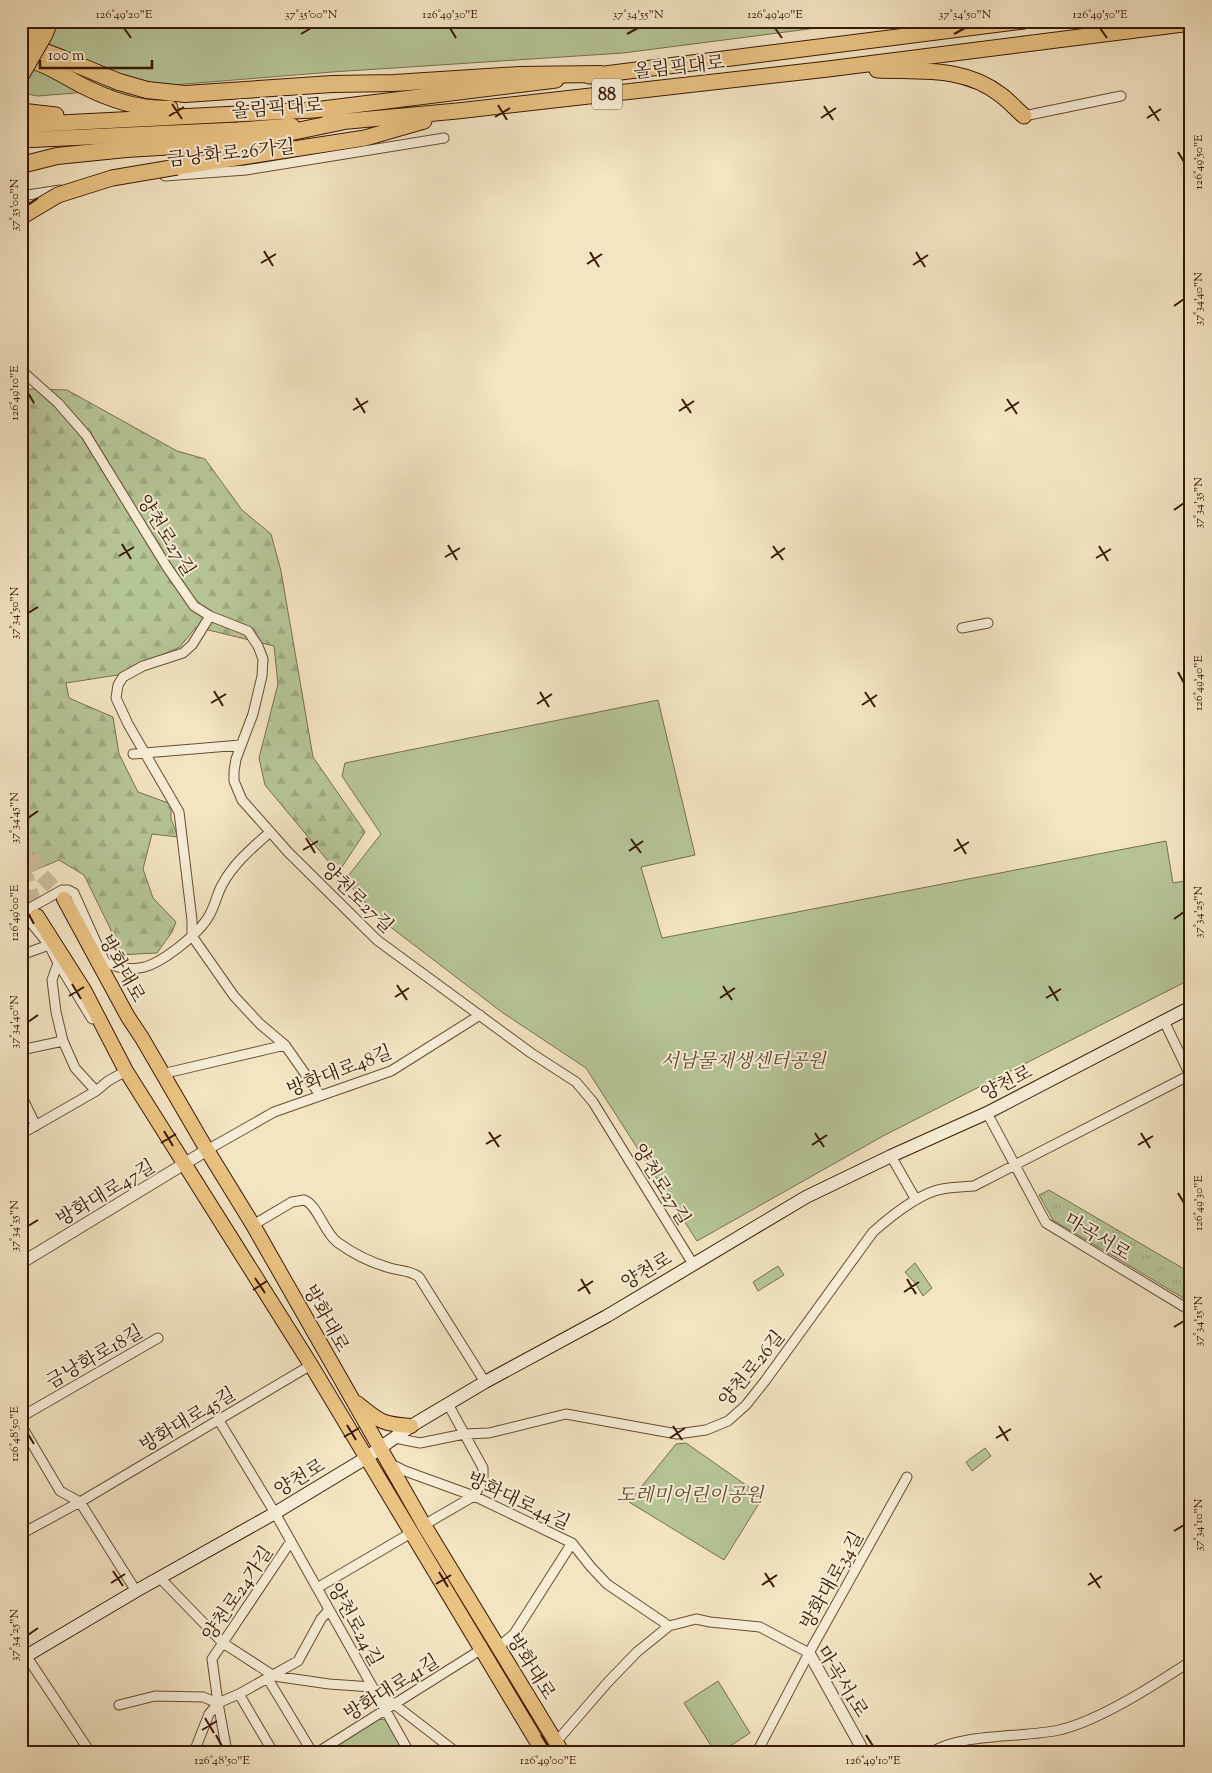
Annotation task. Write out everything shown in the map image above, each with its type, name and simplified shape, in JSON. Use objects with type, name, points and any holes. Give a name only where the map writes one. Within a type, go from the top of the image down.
[{"type":"highway","points":[[21,52],[37,21]]},
{"type":"highway","points":[[21,75],[50,21]]},
{"type":"highway","name":"올림픽대로","points":[[21,125],[314,110],[481,91],[600,74],[1024,21]]},
{"type":"highway","name":"올림픽대로","points":[[21,140],[238,130],[456,111],[828,69],[1191,23]]},
{"type":"highway","points":[[21,46],[35,48],[119,82],[147,90],[185,94],[332,84],[394,83],[518,75],[600,74]]},
{"type":"highway","points":[[21,58],[50,68],[104,96],[158,109],[226,106],[314,110]]},
{"type":"highway","points":[[828,69],[952,72],[974,79],[1000,94],[1024,116]]},
{"type":"highway","points":[[21,111],[43,115],[140,119]]},
{"type":"highway","points":[[21,217],[58,195],[112,178],[365,138],[456,111]]},
{"type":"highway","points":[[21,165],[58,156],[126,149],[244,142],[340,122]]},
{"type":"main road","name":"방화대로","points":[[64,899],[128,1017],[253,1225],[387,1462],[559,1747]]},
{"type":"main road","name":"방화대로","points":[[28,915],[84,990],[118,1057],[310,1365],[543,1752]]},
{"type":"main road","name":"양천로","points":[[24,1658],[136,1591],[275,1513],[366,1458],[411,1426],[485,1382],[607,1316],[806,1197],[890,1156],[987,1113],[1191,1007]]},
{"type":"main road","points":[[350,1397],[381,1422],[411,1426]]},
{"type":"street","points":[[1024,116],[1087,105],[1121,96]]},
{"type":"street","name":"금낭화로26가길","points":[[21,196],[130,178],[246,170],[444,138]]},
{"type":"street","name":"양천로27길","points":[[21,370],[58,403],[86,435],[182,590],[194,606],[210,616],[248,631],[258,646],[263,659],[262,676],[252,714],[236,759],[234,781],[242,800],[288,852],[377,940],[531,1053],[576,1082],[593,1102],[693,1264]]},
{"type":"street","points":[[210,616],[192,646],[183,653],[143,666],[123,677],[118,685],[116,698],[128,724],[179,812],[192,920],[192,936],[234,996],[260,1024],[285,1045],[320,1095]]},
{"type":"street","points":[[962,628],[988,623]]},
{"type":"street","points":[[133,754],[241,745]]},
{"type":"street","points":[[106,963],[122,969],[141,968],[165,958],[192,936],[207,918],[222,886],[232,871],[245,854],[270,832]]},
{"type":"street","points":[[118,1057],[99,1030],[49,946],[28,915],[30,908],[62,890],[74,893],[106,963],[134,1014],[142,1038]]},
{"type":"street","points":[[21,956],[49,946]]},
{"type":"street","points":[[58,963],[52,980],[56,1012],[63,1041],[75,1068],[96,1091]]},
{"type":"street","name":"방화대로48길","points":[[207,1150],[274,1112],[391,1071],[480,1015]]},
{"type":"street","points":[[890,1156],[916,1200],[940,1189],[974,1186],[1190,1076],[1164,1021]]},
{"type":"street","points":[[21,1050],[63,1041]]},
{"type":"street","points":[[162,1074],[285,1045]]},
{"type":"street","points":[[21,1134],[96,1091],[126,1070]]},
{"type":"street","points":[[21,1095],[36,1126]]},
{"type":"street","name":"마곡서로","points":[[987,1113],[1046,1223],[1191,1311]]},
{"type":"street","name":"방화대로47길","points":[[21,1263],[207,1150]]},
{"type":"street","points":[[253,1225],[292,1202],[304,1200],[311,1205],[332,1237],[341,1244],[378,1263],[414,1273],[419,1277],[485,1382]]},
{"type":"street","name":"양천로26길","points":[[394,1438],[420,1443],[464,1434],[490,1434],[566,1414],[677,1434],[706,1430],[728,1421],[746,1405],[765,1381],[872,1232],[916,1200]]},
{"type":"street","name":"금낭화로18길","points":[[21,1417],[158,1338]]},
{"type":"street","name":"방화대로45길","points":[[21,1534],[80,1502],[310,1365]]},
{"type":"street","points":[[424,1525],[474,1496],[483,1480],[483,1468],[448,1404]]},
{"type":"street","name":"양천로24길","points":[[218,1419],[275,1513],[409,1752]]},
{"type":"street","points":[[21,1425],[60,1491],[80,1502],[136,1591]]},
{"type":"street","name":"방화대로44길","points":[[387,1462],[404,1471],[474,1496],[572,1543],[591,1568],[607,1584],[669,1626]]},
{"type":"street","name":"방화대로34길","points":[[757,1752],[809,1653],[907,1477]]},
{"type":"street","points":[[317,1588],[412,1533]]},
{"type":"street","name":"양천로24가길","points":[[227,1752],[212,1659],[291,1541]]},
{"type":"street","points":[[498,1647],[514,1634],[572,1543]]},
{"type":"street","points":[[160,1578],[223,1643],[271,1677],[312,1752]]},
{"type":"street","points":[[194,1752],[210,1714],[218,1704],[298,1661],[321,1618],[330,1610]]},
{"type":"street","name":"마곡서1로","points":[[669,1626],[696,1619],[760,1627],[809,1653],[864,1752]]},
{"type":"street","points":[[559,1747],[608,1682],[637,1652],[669,1626]]},
{"type":"street","points":[[21,1642],[24,1658],[90,1752]]},
{"type":"street","name":"방화대로41길","points":[[318,1752],[482,1649]]},
{"type":"street","points":[[932,1752],[959,1742],[1060,1730],[1088,1719],[1128,1699],[1191,1661]]},
{"type":"street","points":[[271,1677],[372,1687],[456,1752]]},
{"type":"street","points":[[239,1694],[273,1752]]},
{"type":"street","points":[[119,1705],[155,1696],[203,1697],[218,1704]]},
{"type":"green space","points":[[21,21],[871,21],[623,53],[332,72],[38,96],[21,93]]},
{"type":"green space","points":[[21,385],[27,389],[67,390],[177,451],[205,459],[242,510],[271,534],[281,571],[313,757],[365,832],[338,873],[265,785],[259,758],[278,684],[274,646],[196,627],[180,647],[118,675],[66,683],[69,698],[113,717],[119,754],[138,792],[171,804],[171,819],[178,837],[152,834],[143,869],[153,898],[176,922],[172,932],[157,953],[118,955],[110,928],[84,875],[59,860],[21,876]]},
{"type":"green space","name":"서남물재생센터공원","points":[[658,700],[695,855],[641,867],[662,938],[1166,841],[1173,883],[1191,880],[1191,979],[883,1136],[697,1241],[586,1068],[503,1013],[380,919],[345,880],[381,834],[342,776],[345,763]]},
{"type":"green space","points":[[1049,1190],[1191,1273],[1191,1299],[1185,1299],[1053,1220],[1039,1195]]},
{"type":"green space","points":[[915,1263],[932,1288],[923,1296],[905,1272]]},
{"type":"green space","points":[[778,1266],[784,1275],[758,1291],[753,1282]]},
{"type":"green space","name":"도레미어린이공원","points":[[686,1443],[763,1497],[724,1560],[629,1502],[676,1444]]},
{"type":"green space","points":[[985,1448],[991,1456],[972,1471],[966,1462]]},
{"type":"green space","points":[[718,1681],[750,1733],[721,1752],[715,1752],[684,1703]]},
{"type":"green space","points":[[377,1719],[387,1720],[404,1752],[332,1752],[330,1748]]},
{"type":"tunnel","points":[[21,835],[39,872],[64,899]]},
{"type":"tunnel","points":[[21,869],[27,879],[37,916]]}]
